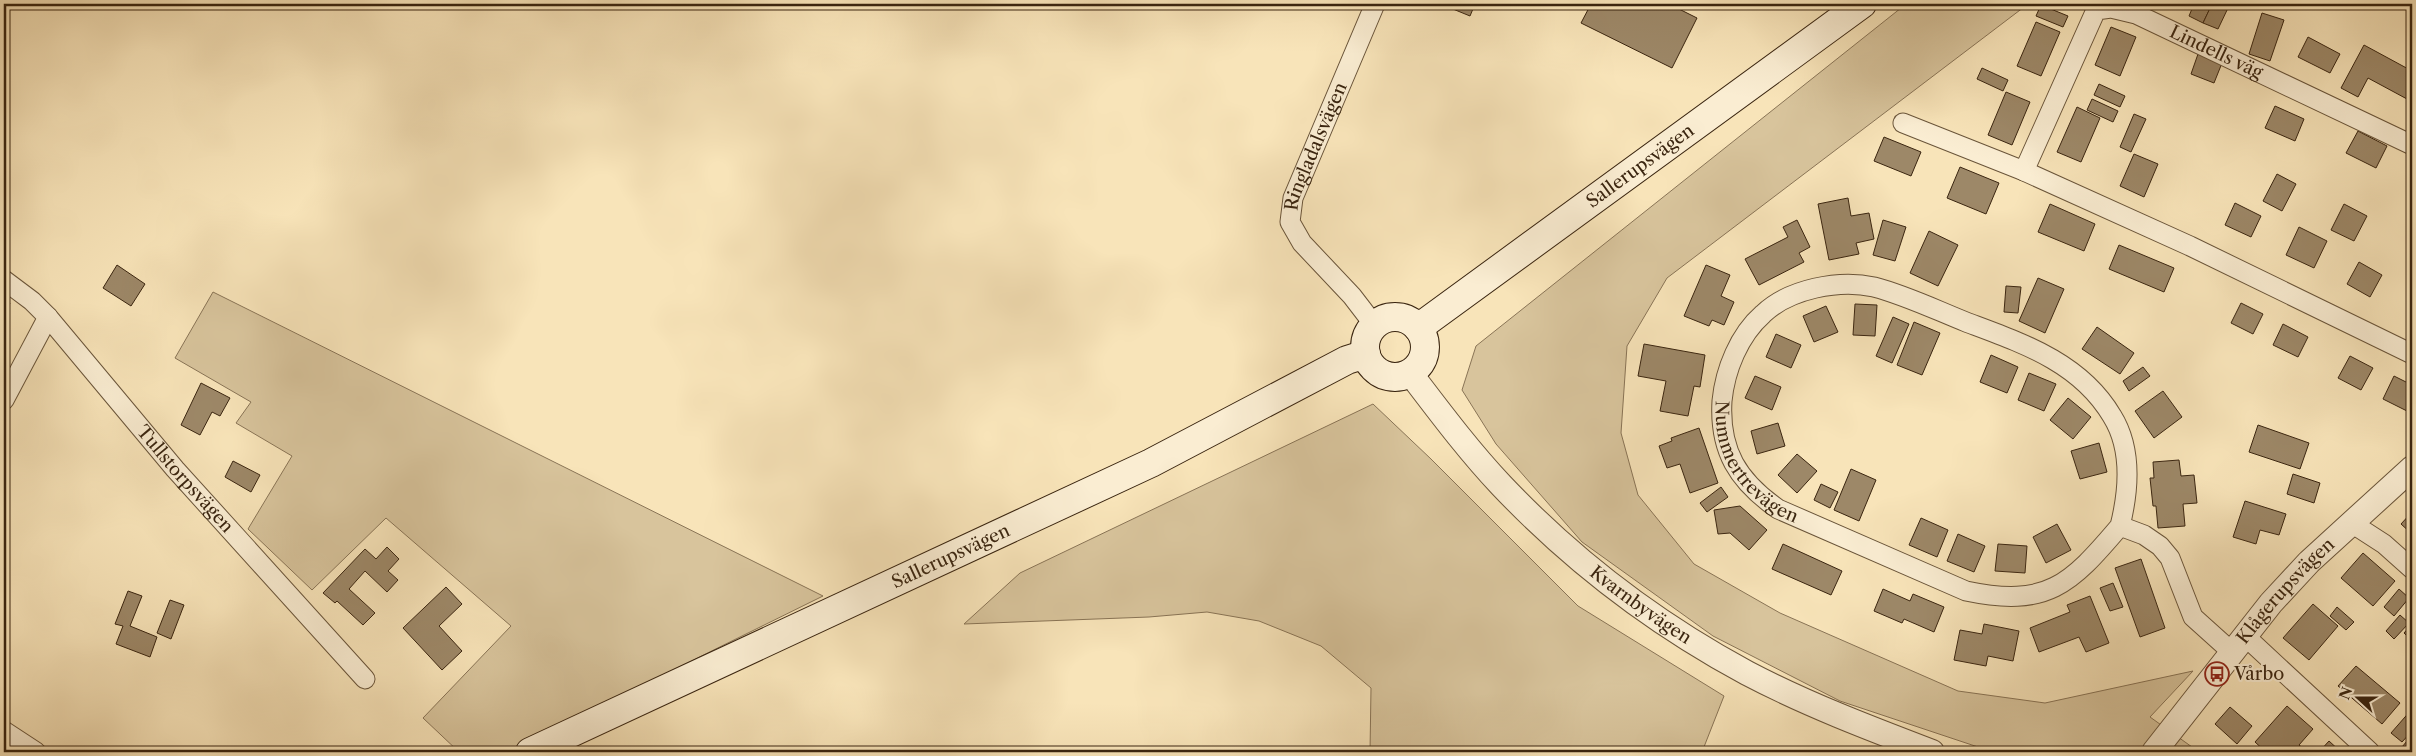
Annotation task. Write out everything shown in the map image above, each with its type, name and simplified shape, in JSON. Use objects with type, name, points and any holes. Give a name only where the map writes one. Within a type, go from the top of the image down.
[{"type":"main road","name":"Sallerupsvägen","points":[[1418,328],[1862,4]]},
{"type":"main road","points":[[1397,318],[1406,320],[1418,328],[1425,342],[1425,353],[1421,362],[1410,373],[1396,377],[1386,376],[1371,365],[1366,354],[1367,338],[1375,326],[1386,319],[1397,318]]},
{"type":"main road","name":"Sallerupsvägen","points":[[530,752],[1151,463],[1347,360],[1366,354]]},
{"type":"street","name":"Ringladalsvägen","points":[[1375,4],[1293,198],[1290,222],[1302,243],[1352,296],[1375,326]]},
{"type":"street","name":"Lindells väg","points":[[2024,171],[2096,10],[2111,8],[2136,14],[2412,146]]},
{"type":"street","points":[[1903,123],[2024,171],[2190,246],[2412,354]]},
{"type":"street","name":"Tullstorpsvägen","points":[[4,280],[32,301],[48,318],[175,469],[365,679]]},
{"type":"street","name":"Nummertrevägen","points":[[1847,284],[1874,287],[1976,326],[2056,360],[2075,372],[2095,391],[2112,416],[2125,442],[2126,502],[2120,526],[2075,575],[2055,589],[2035,595],[1991,596],[1966,591],[1778,509],[1755,493],[1738,471],[1727,448],[1721,421],[1723,393],[1730,364],[1743,338],[1763,313],[1788,298],[1815,288],[1847,284]]},
{"type":"street","points":[[4,400],[48,318]]},
{"type":"street","name":"Kvarnbyvägen","points":[[1410,373],[1457,434],[1500,485],[1554,537],[1616,588],[1670,628],[1747,672],[1833,713],[1932,752]]},
{"type":"street","name":"Klågerupsvägen","points":[[2154,752],[2271,604],[2309,562],[2350,522],[2412,468]]},
{"type":"street","points":[[2350,522],[2384,544],[2412,570]]},
{"type":"street","points":[[2120,526],[2144,535],[2160,546],[2170,558],[2193,617],[2240,645],[2370,752]]},
{"type":"street","points":[[4,731],[36,752]]},
{"type":"shaded area","points":[[1906,4],[2028,4],[1667,278],[1627,346],[1621,433],[1638,495],[1694,564],[1780,613],[1958,691],[2045,703],[2193,671],[2150,717],[2199,752],[1993,752],[1840,701],[1713,636],[1582,542],[1496,444],[1462,390],[1476,346]]},
{"type":"shaded area","points":[[213,292],[823,596],[507,752],[459,752],[423,718],[511,626],[386,518],[312,590],[248,529],[292,456],[236,423],[251,402],[175,358]]},
{"type":"shaded area","points":[[1373,404],[1431,459],[1578,606],[1724,696],[1702,752],[1370,752],[1371,688],[1321,646],[1259,621],[1207,612],[1149,617],[964,624],[1020,573]]},
{"type":"building","points":[[1449,4],[1475,4],[1470,16],[1448,7]]},
{"type":"building","points":[[1591,4],[1669,4],[1697,18],[1672,68],[1581,23]]},
{"type":"building","points":[[2194,4],[2212,4],[2203,23],[2189,16]]},
{"type":"building","points":[[2212,4],[2228,8],[2218,29],[2203,23]]},
{"type":"building","points":[[2041,5],[2068,16],[2063,27],[2036,16]]},
{"type":"building","points":[[2262,13],[2284,20],[2270,61],[2249,54]]},
{"type":"building","points":[[2036,22],[2060,32],[2041,76],[2017,66]]},
{"type":"building","points":[[2111,27],[2136,37],[2120,76],[2095,65]]},
{"type":"building","points":[[2308,37],[2340,54],[2330,73],[2298,57]]},
{"type":"building","points":[[2364,45],[2412,71],[2412,89],[2407,99],[2368,78],[2358,97],[2341,88]]},
{"type":"building","points":[[2198,54],[2222,63],[2214,83],[2191,74]]},
{"type":"building","points":[[1982,68],[2008,80],[2003,91],[1977,79]]},
{"type":"building","points":[[2099,84],[2125,96],[2120,107],[2094,95]]},
{"type":"building","points":[[2006,92],[2030,102],[2012,145],[1988,135]]},
{"type":"building","points":[[2092,99],[2118,111],[2113,122],[2087,110]]},
{"type":"building","points":[[2275,106],[2304,119],[2295,141],[2265,128]]},
{"type":"building","points":[[2077,107],[2100,118],[2081,162],[2057,152]]},
{"type":"building","points":[[2134,114],[2146,119],[2131,152],[2120,147]]},
{"type":"building","points":[[2358,131],[2387,146],[2376,168],[2346,153]]},
{"type":"building","points":[[1884,137],[1921,152],[1911,176],[1874,161]]},
{"type":"building","points":[[2134,154],[2158,164],[2144,197],[2120,186]]},
{"type":"building","points":[[1960,167],[1999,183],[1986,214],[1947,198]]},
{"type":"building","points":[[2277,174],[2296,184],[2282,211],[2263,201]]},
{"type":"building","points":[[1848,198],[1851,216],[1869,213],[1874,239],[1856,243],[1859,254],[1829,260],[1818,204]]},
{"type":"building","points":[[2235,203],[2261,216],[2251,237],[2225,225]]},
{"type":"building","points":[[2050,204],[2095,224],[2084,251],[2038,232]]},
{"type":"building","points":[[2344,204],[2367,216],[2354,241],[2331,230]]},
{"type":"building","points":[[1797,220],[1810,247],[1799,253],[1804,262],[1759,285],[1745,259],[1788,237],[1783,227]]},
{"type":"building","points":[[1883,220],[1906,227],[1895,261],[1873,255]]},
{"type":"building","points":[[2299,227],[2327,241],[2314,268],[2286,255]]},
{"type":"building","points":[[1929,231],[1958,245],[1938,286],[1910,273]]},
{"type":"building","points":[[2119,245],[2174,268],[2164,292],[2109,269]]},
{"type":"building","points":[[2359,262],[2382,275],[2370,297],[2347,284]]},
{"type":"building","points":[[117,265],[145,284],[131,306],[103,288]]},
{"type":"building","points":[[1706,265],[1730,275],[1721,296],[1734,302],[1724,325],[1712,320],[1709,326],[1684,316]]},
{"type":"building","points":[[2038,278],[2064,289],[2045,333],[2019,321]]},
{"type":"building","points":[[2006,286],[2021,287],[2018,313],[2004,312]]},
{"type":"building","points":[[4,300],[10,303],[4,314]]},
{"type":"building","points":[[2241,303],[2263,314],[2253,334],[2231,323]]},
{"type":"building","points":[[1855,304],[1877,305],[1875,336],[1853,335]]},
{"type":"building","points":[[1826,306],[1838,332],[1814,342],[1803,316]]},
{"type":"building","points":[[1893,317],[1909,324],[1892,363],[1876,356]]},
{"type":"building","points":[[1914,322],[1940,333],[1922,375],[1897,365]]},
{"type":"building","points":[[2283,324],[2308,337],[2298,357],[2273,345]]},
{"type":"building","points":[[2097,327],[2134,353],[2120,374],[2082,349]]},
{"type":"building","points":[[1776,334],[1801,345],[1791,368],[1766,357]]},
{"type":"building","points":[[1644,344],[1705,355],[1700,387],[1694,386],[1688,416],[1660,411],[1666,381],[1638,376]]},
{"type":"building","points":[[1991,355],[2018,367],[2007,393],[1980,382]]},
{"type":"building","points":[[2350,356],[2373,368],[2361,390],[2338,378]]},
{"type":"building","points":[[2143,367],[2150,376],[2129,391],[2123,381]]},
{"type":"building","points":[[2029,373],[2056,384],[2044,411],[2018,400]]},
{"type":"building","points":[[1755,376],[1781,387],[1772,410],[1745,398]]},
{"type":"building","points":[[2394,376],[2412,385],[2412,401],[2407,411],[2383,399]]},
{"type":"building","points":[[201,383],[230,398],[220,416],[212,412],[200,435],[181,425]]},
{"type":"building","points":[[2163,391],[2182,417],[2154,438],[2135,411]]},
{"type":"building","points":[[2068,398],[2091,417],[2073,439],[2050,420]]},
{"type":"building","points":[[1778,423],[1785,446],[1757,454],[1751,431]]},
{"type":"building","points":[[2258,425],[2309,443],[2300,469],[2249,452]]},
{"type":"building","points":[[1699,428],[1718,483],[1690,493],[1680,464],[1667,468],[1659,446],[1672,441],[1671,438]]},
{"type":"building","points":[[2099,443],[2107,472],[2080,479],[2071,451]]},
{"type":"building","points":[[1797,454],[1817,471],[1797,493],[1778,475]]},
{"type":"building","points":[[2179,460],[2181,476],[2194,475],[2197,503],[2183,504],[2185,526],[2158,528],[2156,506],[2153,506],[2150,478],[2154,478],[2153,462]]},
{"type":"building","points":[[233,461],[260,475],[251,492],[225,477]]},
{"type":"building","points":[[1851,469],[1876,480],[1859,521],[1834,510]]},
{"type":"building","points":[[2293,474],[2320,483],[2314,503],[2287,494]]},
{"type":"building","points":[[1821,484],[1838,492],[1830,508],[1814,500]]},
{"type":"building","points":[[1721,487],[1728,497],[1707,512],[1700,503]]},
{"type":"building","points":[[2245,501],[2286,514],[2279,535],[2260,530],[2256,544],[2233,537]]},
{"type":"building","points":[[1740,506],[1767,530],[1749,550],[1730,533],[1718,534],[1714,510]]},
{"type":"building","points":[[2412,512],[2412,534],[2401,524]]},
{"type":"building","points":[[1921,518],[1948,530],[1937,557],[1909,545]]},
{"type":"building","points":[[2057,524],[2071,550],[2046,563],[2033,537]]},
{"type":"building","points":[[1958,534],[1985,546],[1974,572],[1947,561]]},
{"type":"building","points":[[1783,544],[1842,571],[1831,595],[1772,569]]},
{"type":"building","points":[[1998,544],[2027,546],[2025,573],[1995,571]]},
{"type":"building","points":[[387,547],[399,559],[388,571],[398,580],[387,592],[365,571],[349,589],[375,613],[363,625],[337,601],[335,603],[323,593],[365,549],[376,559]]},
{"type":"building","points":[[2363,553],[2395,581],[2373,606],[2341,578]]},
{"type":"building","points":[[2141,559],[2165,628],[2140,637],[2115,568]]},
{"type":"building","points":[[2113,583],[2123,607],[2110,611],[2100,588]]},
{"type":"building","points":[[446,587],[462,604],[439,626],[462,651],[442,670],[403,628]]},
{"type":"building","points":[[1883,589],[1910,601],[1913,594],[1944,607],[1934,632],[1904,619],[1902,623],[1874,611]]},
{"type":"building","points":[[2399,589],[2409,598],[2394,616],[2384,607]]},
{"type":"building","points":[[128,591],[142,596],[130,626],[157,637],[150,657],[116,644],[123,626],[115,624]]},
{"type":"building","points":[[2090,596],[2109,643],[2086,652],[2079,637],[2039,652],[2030,628],[2070,612],[2067,605]]},
{"type":"building","points":[[170,600],[184,605],[171,639],[157,633]]},
{"type":"building","points":[[2313,604],[2338,626],[2309,660],[2283,638]]},
{"type":"building","points":[[2337,607],[2354,622],[2346,630],[2330,616]]},
{"type":"building","points":[[2400,615],[2409,623],[2394,639],[2386,631]]},
{"type":"building","points":[[1984,624],[2019,631],[2013,661],[1988,656],[1986,666],[1954,660],[1960,630],[1982,634]]},
{"type":"building","points":[[2412,624],[2412,641],[2404,633]]},
{"type":"building","points":[[2356,666],[2400,703],[2382,724],[2338,686]]},
{"type":"building","points":[[2287,706],[2313,729],[2299,745],[2308,752],[2266,752],[2255,742]]},
{"type":"building","points":[[2230,707],[2252,726],[2237,744],[2215,724]]},
{"type":"building","points":[[2412,709],[2412,731],[2402,742],[2391,733]]},
{"type":"building","points":[[2412,735],[2412,752],[2408,752],[2402,747]]},
{"type":"building","points":[[2329,741],[2341,752],[2319,752]]},
{"type":"place","name":"Vårbo","points":[[2217,674]]}]
